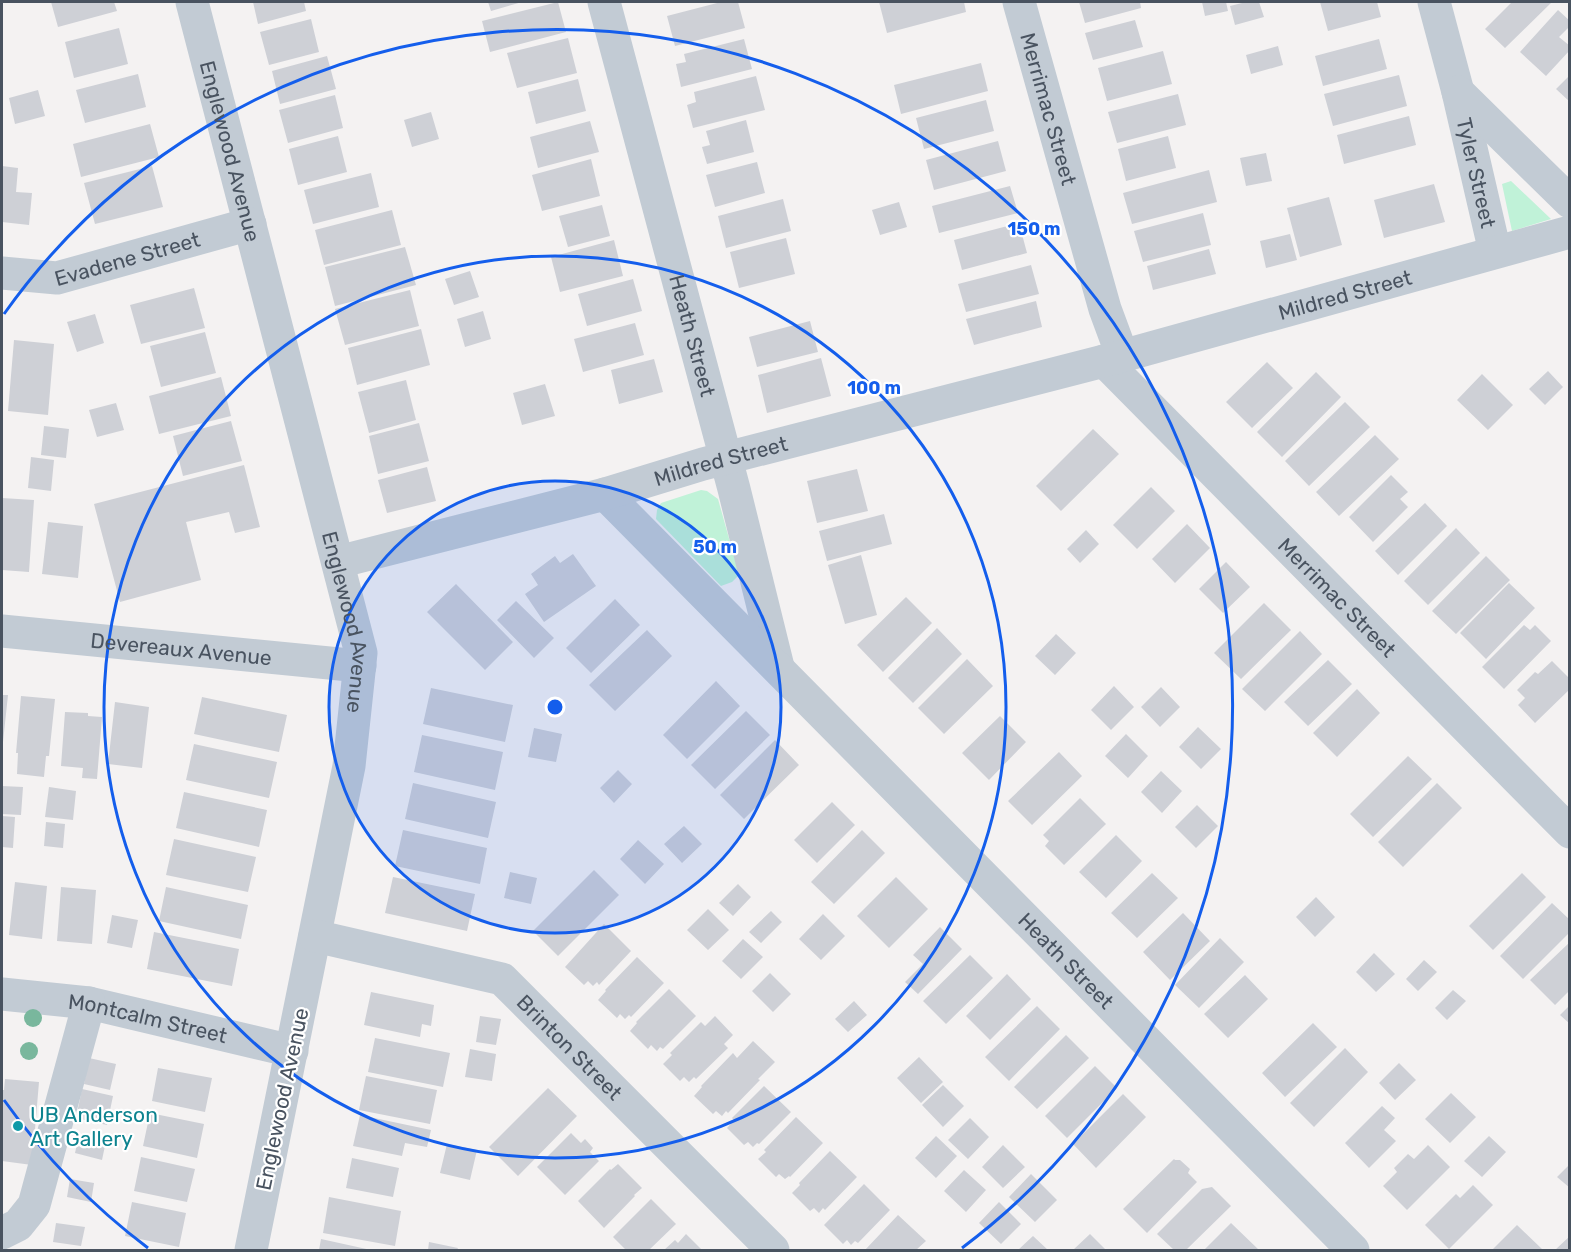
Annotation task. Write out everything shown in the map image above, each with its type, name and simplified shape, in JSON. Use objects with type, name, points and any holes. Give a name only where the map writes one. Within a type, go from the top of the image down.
[{"type":"street","name":"Englewood Avenue","points":[[192,2],[361,653],[350,766],[251,1251]]},
{"type":"street","name":"Heath Street","points":[[604,2],[726,459],[778,669]]},
{"type":"street","name":"Merrimac Street","points":[[1019,2],[1105,309],[1113,358],[1569,832]]},
{"type":"street","name":"Tyler Street","points":[[1434,2],[1458,92],[1495,252]]},
{"type":"street","name":"Tyler Street","points":[[1458,92],[1569,202]]},
{"type":"street","name":"Evadene Street","points":[[2,273],[57,278],[250,224]]},
{"type":"street","name":"Mildred Street","points":[[338,562],[605,494],[703,464],[1113,358],[1569,232]]},
{"type":"street","name":"Heath Street","points":[[605,494],[1353,1251]]},
{"type":"street","name":"Devereaux Avenue","points":[[2,631],[360,666]]},
{"type":"street","name":"Brinton Street","points":[[315,936],[502,979],[773,1251]]},
{"type":"street","name":"Montcalm Street","points":[[2,994],[89,1003],[292,1051]]},
{"type":"street","points":[[2,1235],[18,1225],[34,1205],[89,1003]]},
{"type":"green space","points":[[1511,181],[1551,219],[1512,231],[1502,184]]},
{"type":"green space","points":[[701,490],[707,491],[718,499],[737,567],[738,576],[732,582],[721,586],[656,519],[661,503]]},
{"type":"building","points":[[51,2],[114,2],[117,11],[58,27]]},
{"type":"building","points":[[253,2],[304,2],[306,11],[258,24]]},
{"type":"building","points":[[488,2],[522,2],[491,11]]},
{"type":"building","points":[[558,2],[566,32],[490,52],[482,21]]},
{"type":"building","points":[[721,2],[738,2],[745,28],[675,46],[667,16]]},
{"type":"building","points":[[879,2],[964,2],[966,12],[887,33]]},
{"type":"building","points":[[1079,2],[1140,2],[1141,8],[1085,23]]},
{"type":"building","points":[[1202,2],[1226,2],[1228,11],[1205,16]]},
{"type":"building","points":[[1259,2],[1264,17],[1235,25],[1230,6]]},
{"type":"building","points":[[1320,2],[1377,2],[1381,17],[1328,31]]},
{"type":"building","points":[[1512,2],[1552,2],[1505,48],[1485,29]]},
{"type":"building","points":[[1558,10],[1570,21],[1570,26],[1559,37],[1570,46],[1570,50],[1546,76],[1520,52]]},
{"type":"building","points":[[311,19],[319,52],[269,65],[260,32]]},
{"type":"building","points":[[1135,20],[1143,47],[1093,60],[1085,33]]},
{"type":"building","points":[[119,28],[128,64],[74,78],[65,42]]},
{"type":"building","points":[[568,38],[577,73],[517,88],[507,53]]},
{"type":"building","points":[[744,39],[752,69],[681,87],[676,64],[686,62],[684,54]]},
{"type":"building","points":[[1379,39],[1387,69],[1323,86],[1315,56]]},
{"type":"building","points":[[1278,46],[1283,65],[1251,74],[1246,55]]},
{"type":"building","points":[[1163,51],[1172,84],[1107,101],[1098,68]]},
{"type":"building","points":[[327,56],[336,89],[280,104],[272,71]]},
{"type":"building","points":[[981,63],[988,91],[901,114],[894,85]]},
{"type":"building","points":[[138,74],[146,107],[85,123],[76,90]]},
{"type":"building","points":[[1399,75],[1407,106],[1333,126],[1324,94]]},
{"type":"building","points":[[1570,75],[1570,102],[1556,89]]},
{"type":"building","points":[[756,76],[765,110],[693,128],[687,105],[696,102],[694,92]]},
{"type":"building","points":[[578,79],[586,111],[536,124],[528,92]]},
{"type":"building","points":[[38,90],[45,116],[15,124],[9,98]]},
{"type":"building","points":[[1178,94],[1186,125],[1117,143],[1108,112]]},
{"type":"building","points":[[335,95],[343,128],[288,143],[279,110]]},
{"type":"building","points":[[986,100],[994,131],[924,149],[916,118]]},
{"type":"building","points":[[431,112],[439,139],[412,147],[404,120]]},
{"type":"building","points":[[1409,116],[1416,145],[1344,164],[1337,135]]},
{"type":"building","points":[[746,120],[754,152],[707,164],[702,147],[710,145],[706,131]]},
{"type":"building","points":[[590,121],[599,152],[538,168],[530,137]]},
{"type":"building","points":[[150,124],[159,157],[81,177],[73,144]]},
{"type":"building","points":[[338,136],[347,172],[298,185],[289,149]]},
{"type":"building","points":[[1168,136],[1176,168],[1126,181],[1118,149]]},
{"type":"building","points":[[998,141],[1006,171],[934,190],[926,160]]},
{"type":"building","points":[[1266,153],[1272,181],[1246,186],[1240,158]]},
{"type":"building","points":[[591,159],[600,196],[542,211],[532,175]]},
{"type":"building","points":[[757,162],[765,193],[715,207],[706,175]]},
{"type":"building","points":[[2,166],[18,168],[16,192],[32,193],[29,225],[2,222]]},
{"type":"building","points":[[152,166],[163,207],[95,224],[84,183]]},
{"type":"building","points":[[1209,170],[1217,202],[1132,224],[1123,193]]},
{"type":"building","points":[[371,173],[379,207],[313,224],[304,190]]},
{"type":"building","points":[[1434,184],[1445,222],[1384,238],[1374,200]]},
{"type":"building","points":[[1010,186],[1018,213],[939,233],[932,206]]},
{"type":"building","points":[[1329,197],[1342,245],[1300,257],[1287,208]]},
{"type":"building","points":[[783,199],[791,231],[726,248],[718,216]]},
{"type":"building","points":[[899,202],[907,227],[880,235],[872,210]]},
{"type":"building","points":[[602,205],[610,236],[568,247],[559,216]]},
{"type":"building","points":[[392,210],[401,245],[324,265],[315,230]]},
{"type":"building","points":[[1203,213],[1211,245],[1143,262],[1134,231]]},
{"type":"building","points":[[1019,223],[1027,253],[962,270],[954,240]]},
{"type":"building","points":[[1290,234],[1297,260],[1266,268],[1260,241]]},
{"type":"building","points":[[786,238],[795,274],[739,288],[730,252]]},
{"type":"building","points":[[614,240],[623,276],[560,292],[551,257]]},
{"type":"building","points":[[405,247],[416,285],[335,306],[325,267]]},
{"type":"building","points":[[1209,249],[1216,274],[1153,290],[1147,266]]},
{"type":"building","points":[[1031,265],[1039,294],[966,312],[958,284]]},
{"type":"building","points":[[470,271],[479,297],[454,305],[445,279]]},
{"type":"building","points":[[633,279],[642,311],[587,326],[578,294]]},
{"type":"building","points":[[194,288],[205,328],[141,344],[130,305]]},
{"type":"building","points":[[410,290],[419,326],[345,345],[335,309]]},
{"type":"building","points":[[1036,301],[1042,327],[974,345],[966,319]]},
{"type":"building","points":[[483,311],[491,339],[465,347],[457,319]]},
{"type":"building","points":[[95,314],[104,343],[77,352],[67,322]]},
{"type":"building","points":[[810,321],[818,352],[757,367],[749,337]]},
{"type":"building","points":[[635,323],[644,355],[583,372],[574,339]]},
{"type":"building","points":[[421,329],[430,365],[357,385],[348,348]]},
{"type":"building","points":[[205,332],[216,373],[161,387],[150,346]]},
{"type":"building","points":[[14,340],[54,344],[48,415],[8,411]]},
{"type":"building","points":[[821,358],[831,396],[767,413],[758,375]]},
{"type":"building","points":[[654,359],[663,392],[619,404],[611,370]]},
{"type":"building","points":[[1267,362],[1293,388],[1252,428],[1226,402]]},
{"type":"building","points":[[1548,371],[1563,387],[1545,405],[1529,389]]},
{"type":"building","points":[[1316,372],[1341,397],[1282,457],[1257,432]]},
{"type":"building","points":[[1482,374],[1513,405],[1488,430],[1457,400]]},
{"type":"building","points":[[221,377],[231,416],[159,434],[149,396]]},
{"type":"building","points":[[406,380],[416,420],[369,433],[358,392]]},
{"type":"building","points":[[545,384],[555,416],[522,425],[513,393]]},
{"type":"building","points":[[1345,402],[1370,427],[1309,486],[1285,461]]},
{"type":"building","points":[[116,403],[124,430],[97,437],[89,410]]},
{"type":"building","points":[[231,421],[242,461],[183,476],[173,436]]},
{"type":"building","points":[[419,423],[429,461],[378,474],[369,436]]},
{"type":"building","points":[[44,426],[69,429],[66,458],[41,455]]},
{"type":"building","points":[[1093,429],[1119,454],[1061,511],[1036,486]]},
{"type":"building","points":[[1375,435],[1399,459],[1339,516],[1316,492]]},
{"type":"building","points":[[31,457],[54,460],[51,491],[28,488]]},
{"type":"building","points":[[244,465],[260,527],[235,533],[229,512],[186,522],[201,580],[120,602],[94,504]]},
{"type":"building","points":[[427,467],[436,501],[387,513],[378,480]]},
{"type":"building","points":[[857,469],[868,511],[817,523],[807,481]]},
{"type":"building","points":[[1391,475],[1408,492],[1400,499],[1408,507],[1373,542],[1349,517]]},
{"type":"building","points":[[1151,487],[1175,511],[1137,549],[1113,525]]},
{"type":"building","points":[[2,498],[34,500],[29,572],[2,570]]},
{"type":"building","points":[[1425,503],[1447,526],[1398,575],[1375,551]]},
{"type":"building","points":[[884,514],[892,544],[827,561],[819,531]]},
{"type":"building","points":[[48,522],[83,526],[78,578],[42,574]]},
{"type":"building","points":[[1187,524],[1210,548],[1175,583],[1152,559]]},
{"type":"building","points":[[1456,528],[1480,553],[1428,605],[1404,581]]},
{"type":"building","points":[[1086,530],[1099,544],[1080,563],[1067,549]]},
{"type":"building","points":[[573,554],[596,586],[544,622],[525,594],[538,585],[531,574],[555,556],[560,563]]},
{"type":"building","points":[[861,555],[877,615],[845,624],[828,565]]},
{"type":"building","points":[[1486,556],[1510,580],[1456,634],[1432,611]]},
{"type":"building","points":[[1226,562],[1250,587],[1223,613],[1199,589]]},
{"type":"building","points":[[1509,583],[1535,608],[1486,659],[1460,633]]},
{"type":"building","points":[[456,584],[513,642],[485,670],[427,612]]},
{"type":"building","points":[[906,597],[932,623],[883,672],[857,645]]},
{"type":"building","points":[[615,599],[640,625],[591,673],[566,648]]},
{"type":"building","points":[[516,601],[554,638],[534,658],[497,620]]},
{"type":"building","points":[[1264,603],[1291,630],[1241,679],[1214,653]]},
{"type":"building","points":[[1524,625],[1530,630],[1535,625],[1551,641],[1504,689],[1482,667]]},
{"type":"building","points":[[937,628],[962,654],[913,703],[888,678]]},
{"type":"building","points":[[647,630],[672,656],[615,711],[589,685]]},
{"type":"building","points":[[1300,631],[1322,654],[1265,711],[1242,689]]},
{"type":"building","points":[[1056,634],[1076,653],[1055,675],[1035,656]]},
{"type":"building","points":[[967,659],[993,686],[944,734],[918,708]]},
{"type":"building","points":[[1328,660],[1352,684],[1308,726],[1284,702]]},
{"type":"building","points":[[1552,661],[1570,679],[1570,689],[1535,723],[1518,705],[1525,698],[1517,690],[1535,672],[1538,674]]},
{"type":"building","points":[[716,681],[740,706],[687,759],[663,735]]},
{"type":"building","points":[[1114,686],[1134,707],[1111,730],[1091,710]]},
{"type":"building","points":[[1161,687],[1180,707],[1160,727],[1141,707]]},
{"type":"building","points":[[431,688],[513,705],[505,742],[423,724]]},
{"type":"building","points":[[1357,689],[1380,713],[1337,757],[1313,733]]},
{"type":"building","points":[[2,695],[8,695],[3,742],[2,742]]},
{"type":"building","points":[[21,696],[55,699],[49,756],[46,756],[44,777],[17,774],[18,753],[16,753]]},
{"type":"building","points":[[202,697],[287,715],[279,752],[194,734]]},
{"type":"building","points":[[115,702],[149,707],[142,768],[108,764]]},
{"type":"building","points":[[746,711],[770,735],[715,789],[691,765]]},
{"type":"building","points":[[65,712],[88,713],[88,716],[102,717],[97,779],[82,778],[83,768],[61,766]]},
{"type":"building","points":[[1000,716],[1026,742],[989,780],[962,753]]},
{"type":"building","points":[[1198,727],[1221,749],[1201,769],[1179,747]]},
{"type":"building","points":[[534,728],[562,734],[556,762],[528,757]]},
{"type":"building","points":[[1126,734],[1148,756],[1128,778],[1105,756]]},
{"type":"building","points":[[422,735],[503,752],[495,790],[414,772]]},
{"type":"building","points":[[775,740],[799,765],[744,819],[720,795]]},
{"type":"building","points":[[194,744],[277,762],[269,798],[186,780]]},
{"type":"building","points":[[1059,752],[1082,776],[1032,825],[1008,801]]},
{"type":"building","points":[[1408,756],[1432,779],[1373,837],[1350,814]]},
{"type":"building","points":[[618,770],[632,784],[614,803],[600,788]]},
{"type":"building","points":[[1161,771],[1182,791],[1162,813],[1141,792]]},
{"type":"building","points":[[413,783],[496,802],[488,838],[405,819]]},
{"type":"building","points":[[1437,783],[1462,808],[1403,867],[1378,842]]},
{"type":"building","points":[[2,786],[23,787],[21,815],[2,814]]},
{"type":"building","points":[[49,787],[76,791],[73,820],[45,817]]},
{"type":"building","points":[[184,792],[267,810],[259,847],[176,828]]},
{"type":"building","points":[[1080,798],[1106,824],[1064,865],[1045,846],[1049,841],[1043,835]]},
{"type":"building","points":[[832,802],[855,825],[817,863],[794,840]]},
{"type":"building","points":[[1197,805],[1218,826],[1196,848],[1175,827]]},
{"type":"building","points":[[2,816],[15,817],[13,848],[2,847]]},
{"type":"building","points":[[46,822],[65,824],[63,848],[44,846]]},
{"type":"building","points":[[684,826],[702,844],[682,863],[664,844]]},
{"type":"building","points":[[403,830],[487,848],[480,884],[395,866]]},
{"type":"building","points":[[862,830],[885,853],[834,904],[811,882]]},
{"type":"building","points":[[1116,835],[1142,861],[1106,898],[1079,872]]},
{"type":"building","points":[[174,839],[256,857],[248,892],[166,875]]},
{"type":"building","points":[[638,840],[664,864],[645,884],[620,859]]},
{"type":"building","points":[[594,870],[619,895],[558,956],[533,931]]},
{"type":"building","points":[[510,872],[537,878],[531,904],[504,898]]},
{"type":"building","points":[[1152,873],[1178,898],[1137,938],[1111,913]]},
{"type":"building","points":[[1522,873],[1546,897],[1493,950],[1469,926]]},
{"type":"building","points":[[393,877],[475,894],[467,931],[385,913]]},
{"type":"building","points":[[896,877],[928,909],[889,948],[857,916]]},
{"type":"building","points":[[15,882],[47,886],[42,939],[9,935]]},
{"type":"building","points":[[738,884],[751,897],[733,916],[719,903]]},
{"type":"building","points":[[61,887],[96,890],[92,944],[57,941]]},
{"type":"building","points":[[166,887],[248,905],[241,939],[159,921]]},
{"type":"building","points":[[1316,897],[1335,917],[1315,937],[1296,917]]},
{"type":"building","points":[[1552,903],[1570,920],[1570,932],[1523,979],[1500,956]]},
{"type":"building","points":[[708,909],[729,930],[708,950],[687,930]]},
{"type":"building","points":[[771,911],[782,922],[761,943],[749,932]]},
{"type":"building","points":[[1183,913],[1210,941],[1170,980],[1143,952]]},
{"type":"building","points":[[823,914],[845,936],[821,960],[799,939]]},
{"type":"building","points":[[112,915],[138,920],[132,948],[107,943]]},
{"type":"building","points":[[604,924],[631,951],[599,985],[597,982],[593,986],[588,981],[584,985],[565,967]]},
{"type":"building","points":[[940,927],[962,949],[918,994],[905,982],[923,964],[913,955]]},
{"type":"building","points":[[154,932],[239,949],[232,986],[147,969]]},
{"type":"building","points":[[1220,938],[1244,962],[1199,1008],[1175,985]]},
{"type":"building","points":[[743,939],[763,957],[741,979],[722,961]]},
{"type":"building","points":[[1570,942],[1570,990],[1555,1005],[1530,980]]},
{"type":"building","points":[[1374,953],[1395,974],[1376,992],[1356,972]]},
{"type":"building","points":[[970,955],[993,978],[946,1024],[923,1001]]},
{"type":"building","points":[[637,957],[664,983],[631,1017],[629,1015],[625,1019],[620,1014],[617,1018],[598,1000]]},
{"type":"building","points":[[1424,960],[1437,972],[1418,991],[1406,979]]},
{"type":"building","points":[[770,973],[791,994],[773,1012],[752,991]]},
{"type":"building","points":[[1007,974],[1031,999],[990,1040],[966,1016]]},
{"type":"building","points":[[1245,975],[1268,999],[1228,1038],[1204,1014]]},
{"type":"building","points":[[669,989],[696,1016],[663,1049],[660,1047],[657,1051],[651,1045],[648,1049],[630,1031]]},
{"type":"building","points":[[1453,990],[1466,1001],[1447,1020],[1435,1008]]},
{"type":"building","points":[[371,992],[434,1005],[431,1026],[422,1024],[420,1037],[364,1025]]},
{"type":"building","points":[[854,1001],[867,1015],[848,1032],[835,1019]]},
{"type":"building","points":[[1570,1005],[1570,1024],[1560,1015]]},
{"type":"building","points":[[1037,1006],[1060,1029],[1009,1081],[985,1057]]},
{"type":"building","points":[[480,1016],[501,1019],[496,1045],[476,1042]]},
{"type":"building","points":[[715,1016],[733,1035],[724,1044],[728,1048],[696,1079],[694,1077],[689,1082],[684,1077],[680,1081],[663,1064],[672,1055],[670,1053],[701,1022],[705,1026]]},
{"type":"building","points":[[1313,1023],[1337,1047],[1285,1097],[1262,1073]]},
{"type":"building","points":[[1066,1035],[1089,1058],[1037,1109],[1014,1087]]},
{"type":"building","points":[[375,1038],[450,1053],[443,1087],[368,1072]]},
{"type":"building","points":[[753,1041],[775,1062],[728,1113],[726,1111],[722,1116],[716,1111],[713,1114],[694,1096],[733,1053],[737,1058]]},
{"type":"building","points":[[1345,1048],[1368,1072],[1314,1127],[1290,1103]]},
{"type":"building","points":[[470,1049],[496,1054],[492,1081],[465,1077]]},
{"type":"building","points":[[919,1057],[943,1082],[921,1103],[897,1078]]},
{"type":"building","points":[[89,1058],[116,1064],[110,1090],[84,1084]]},
{"type":"building","points":[[1399,1063],[1416,1080],[1395,1100],[1379,1083]]},
{"type":"building","points":[[1095,1066],[1117,1088],[1067,1138],[1045,1116]]},
{"type":"building","points":[[158,1068],[212,1078],[205,1112],[152,1101]]},
{"type":"building","points":[[366,1076],[437,1090],[430,1124],[359,1110]]},
{"type":"building","name":"UB Anderson Art Gallery","points":[[5,1079],[39,1082],[32,1165],[2,1161],[2,1090],[4,1090]]},
{"type":"building","points":[[943,1085],[964,1106],[943,1127],[922,1105]]},
{"type":"building","points":[[764,1086],[791,1112],[759,1144],[753,1147],[748,1142],[744,1145],[727,1128],[734,1120],[732,1118]]},
{"type":"building","points":[[548,1088],[577,1116],[518,1176],[489,1147]]},
{"type":"building","points":[[82,1089],[113,1096],[107,1125],[76,1118]]},
{"type":"building","points":[[1451,1093],[1476,1117],[1450,1143],[1425,1119]]},
{"type":"building","points":[[1123,1094],[1146,1117],[1096,1168],[1073,1144]]},
{"type":"building","points":[[1382,1106],[1395,1118],[1384,1130],[1396,1141],[1369,1168],[1345,1143]]},
{"type":"building","points":[[150,1113],[204,1124],[197,1158],[143,1146]]},
{"type":"building","points":[[360,1115],[431,1130],[427,1147],[405,1143],[402,1156],[353,1146]]},
{"type":"building","points":[[796,1117],[823,1143],[790,1177],[785,1179],[779,1174],[776,1177],[758,1159]]},
{"type":"building","points":[[970,1118],[989,1137],[968,1159],[948,1140]]},
{"type":"building","points":[[571,1133],[581,1143],[585,1139],[593,1148],[590,1152],[599,1161],[565,1195],[537,1167]]},
{"type":"building","points":[[79,1135],[106,1141],[102,1160],[75,1153]]},
{"type":"building","points":[[936,1136],[957,1156],[936,1178],[915,1158]]},
{"type":"building","points":[[1489,1136],[1506,1152],[1482,1177],[1464,1161]]},
{"type":"building","points":[[447,1144],[477,1150],[470,1180],[440,1173]]},
{"type":"building","points":[[1003,1145],[1025,1167],[1003,1188],[982,1167]]},
{"type":"building","points":[[1428,1145],[1450,1167],[1407,1210],[1383,1186],[1397,1172],[1394,1168],[1408,1154],[1414,1159]]},
{"type":"building","points":[[830,1151],[857,1177],[825,1210],[823,1208],[819,1213],[814,1208],[810,1211],[792,1193]]},
{"type":"building","points":[[141,1157],[195,1169],[187,1202],[134,1191]]},
{"type":"building","points":[[352,1158],[399,1168],[393,1197],[346,1188]]},
{"type":"building","points":[[1174,1159],[1180,1160],[1190,1169],[1188,1173],[1197,1182],[1147,1233],[1123,1209]]},
{"type":"building","points":[[618,1164],[642,1188],[604,1228],[578,1201]]},
{"type":"building","points":[[1570,1164],[1570,1188],[1557,1177]]},
{"type":"building","points":[[964,1170],[986,1190],[966,1212],[944,1191]]},
{"type":"building","points":[[1031,1174],[1057,1200],[1035,1222],[1009,1197]]},
{"type":"building","points":[[70,1179],[94,1183],[91,1202],[67,1197]]},
{"type":"building","points":[[864,1184],[890,1210],[858,1243],[855,1241],[851,1245],[847,1240],[843,1244],[824,1225]]},
{"type":"building","points":[[1473,1185],[1493,1205],[1449,1249],[1425,1225],[1456,1194],[1460,1198]]},
{"type":"building","points":[[1212,1187],[1231,1206],[1186,1250],[1174,1250],[1157,1234],[1202,1189]]},
{"type":"building","points":[[329,1197],[401,1211],[395,1246],[323,1233]]},
{"type":"building","points":[[651,1199],[676,1224],[649,1250],[626,1250],[613,1237]]},
{"type":"building","points":[[132,1202],[186,1213],[179,1247],[125,1236]]},
{"type":"building","points":[[999,1202],[1021,1224],[1001,1244],[979,1223]]},
{"type":"building","points":[[898,1215],[926,1241],[916,1250],[865,1250]]},
{"type":"building","points":[[56,1223],[85,1227],[81,1246],[53,1242]]},
{"type":"building","points":[[1231,1223],[1259,1250],[1205,1249]]},
{"type":"building","points":[[1517,1225],[1542,1249],[1492,1250]]},
{"type":"building","points":[[686,1234],[702,1250],[664,1250],[675,1240],[678,1243]]},
{"type":"building","points":[[1090,1234],[1106,1250],[1073,1250]]},
{"type":"building","points":[[1033,1236],[1048,1250],[1018,1250]]},
{"type":"building","points":[[1570,1236],[1570,1250],[1555,1250]]},
{"type":"building","points":[[321,1239],[371,1250],[319,1250]]},
{"type":"building","points":[[429,1242],[458,1248],[457,1250],[428,1250]]},
{"type":"place","name":"UB Anderson Art Gallery","points":[[18,1126]]}]
